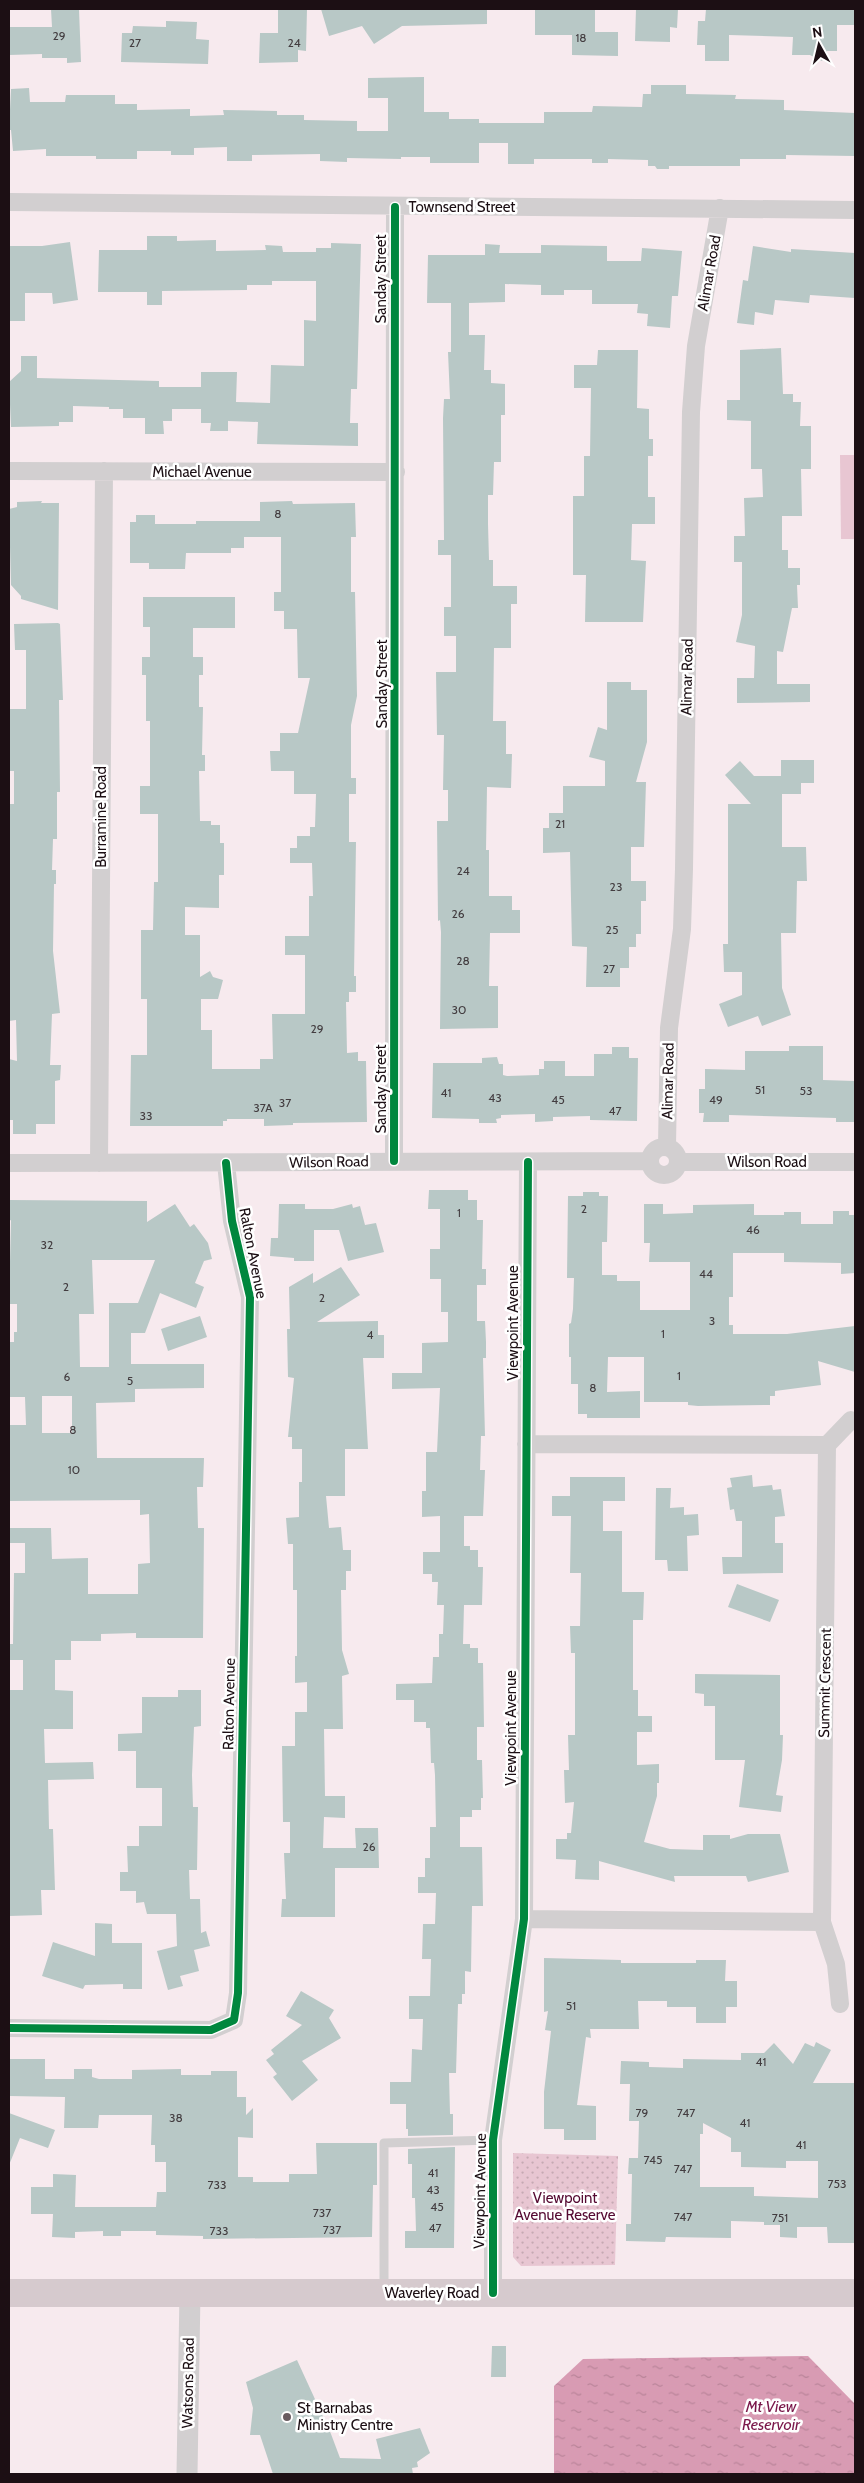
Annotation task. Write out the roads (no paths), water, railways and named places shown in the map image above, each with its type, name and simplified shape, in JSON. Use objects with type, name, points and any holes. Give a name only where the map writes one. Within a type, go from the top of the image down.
[{"type":"main road","name":"Waverley Road","points":[[9,2293],[855,2293]]},
{"type":"street","name":"Townsend Street","points":[[9,202],[855,210]]},
{"type":"street","name":"Sanday Street","points":[[394,1161],[395,207]]},
{"type":"street","name":"Alimar Road","points":[[667,1146],[669,1028],[682,929],[684,869],[691,412],[696,346],[720,208]]},
{"type":"street","name":"Michael Avenue","points":[[9,471],[396,472]]},
{"type":"street","name":"Burramine Road","points":[[99,1163],[104,471]]},
{"type":"street","points":[[667,1146],[676,1152],[679,1162],[674,1171],[662,1175],[653,1170],[650,1161],[653,1151],[667,1146]]},
{"type":"street","name":"Wilson Road","points":[[9,1163],[650,1161]]},
{"type":"street","name":"Viewpoint Avenue","points":[[493,2293],[493,2140],[524,1919],[528,1162]]},
{"type":"street","name":"Wilson Road","points":[[679,1162],[855,1162]]},
{"type":"street","name":"Ralton Avenue","points":[[9,2028],[211,2030],[234,2020],[238,1993],[250,1297],[232,1221],[226,1163]]},
{"type":"street","points":[[526,1444],[827,1445],[851,1420]]},
{"type":"street","name":"Summit Crescent","points":[[827,1445],[822,1922],[836,1964],[840,2004]]},
{"type":"street","points":[[524,1919],[822,1922]]},
{"type":"street","name":"Watsons Road","points":[[187,2474],[190,2292]]},
{"type":"lane","points":[[384,2293],[384,2143],[493,2140]]},
{"type":"water","name":"Mt View Reservoir","points":[[808,2356],[855,2404],[855,2474],[554,2474],[554,2386],[583,2359]]},
{"type":"place","name":"St Barnabas Ministry Centre","points":[[287,2417]]},
{"type":"park label","name":"Viewpoint Avenue Reserve","points":[[565,2206]]}]
